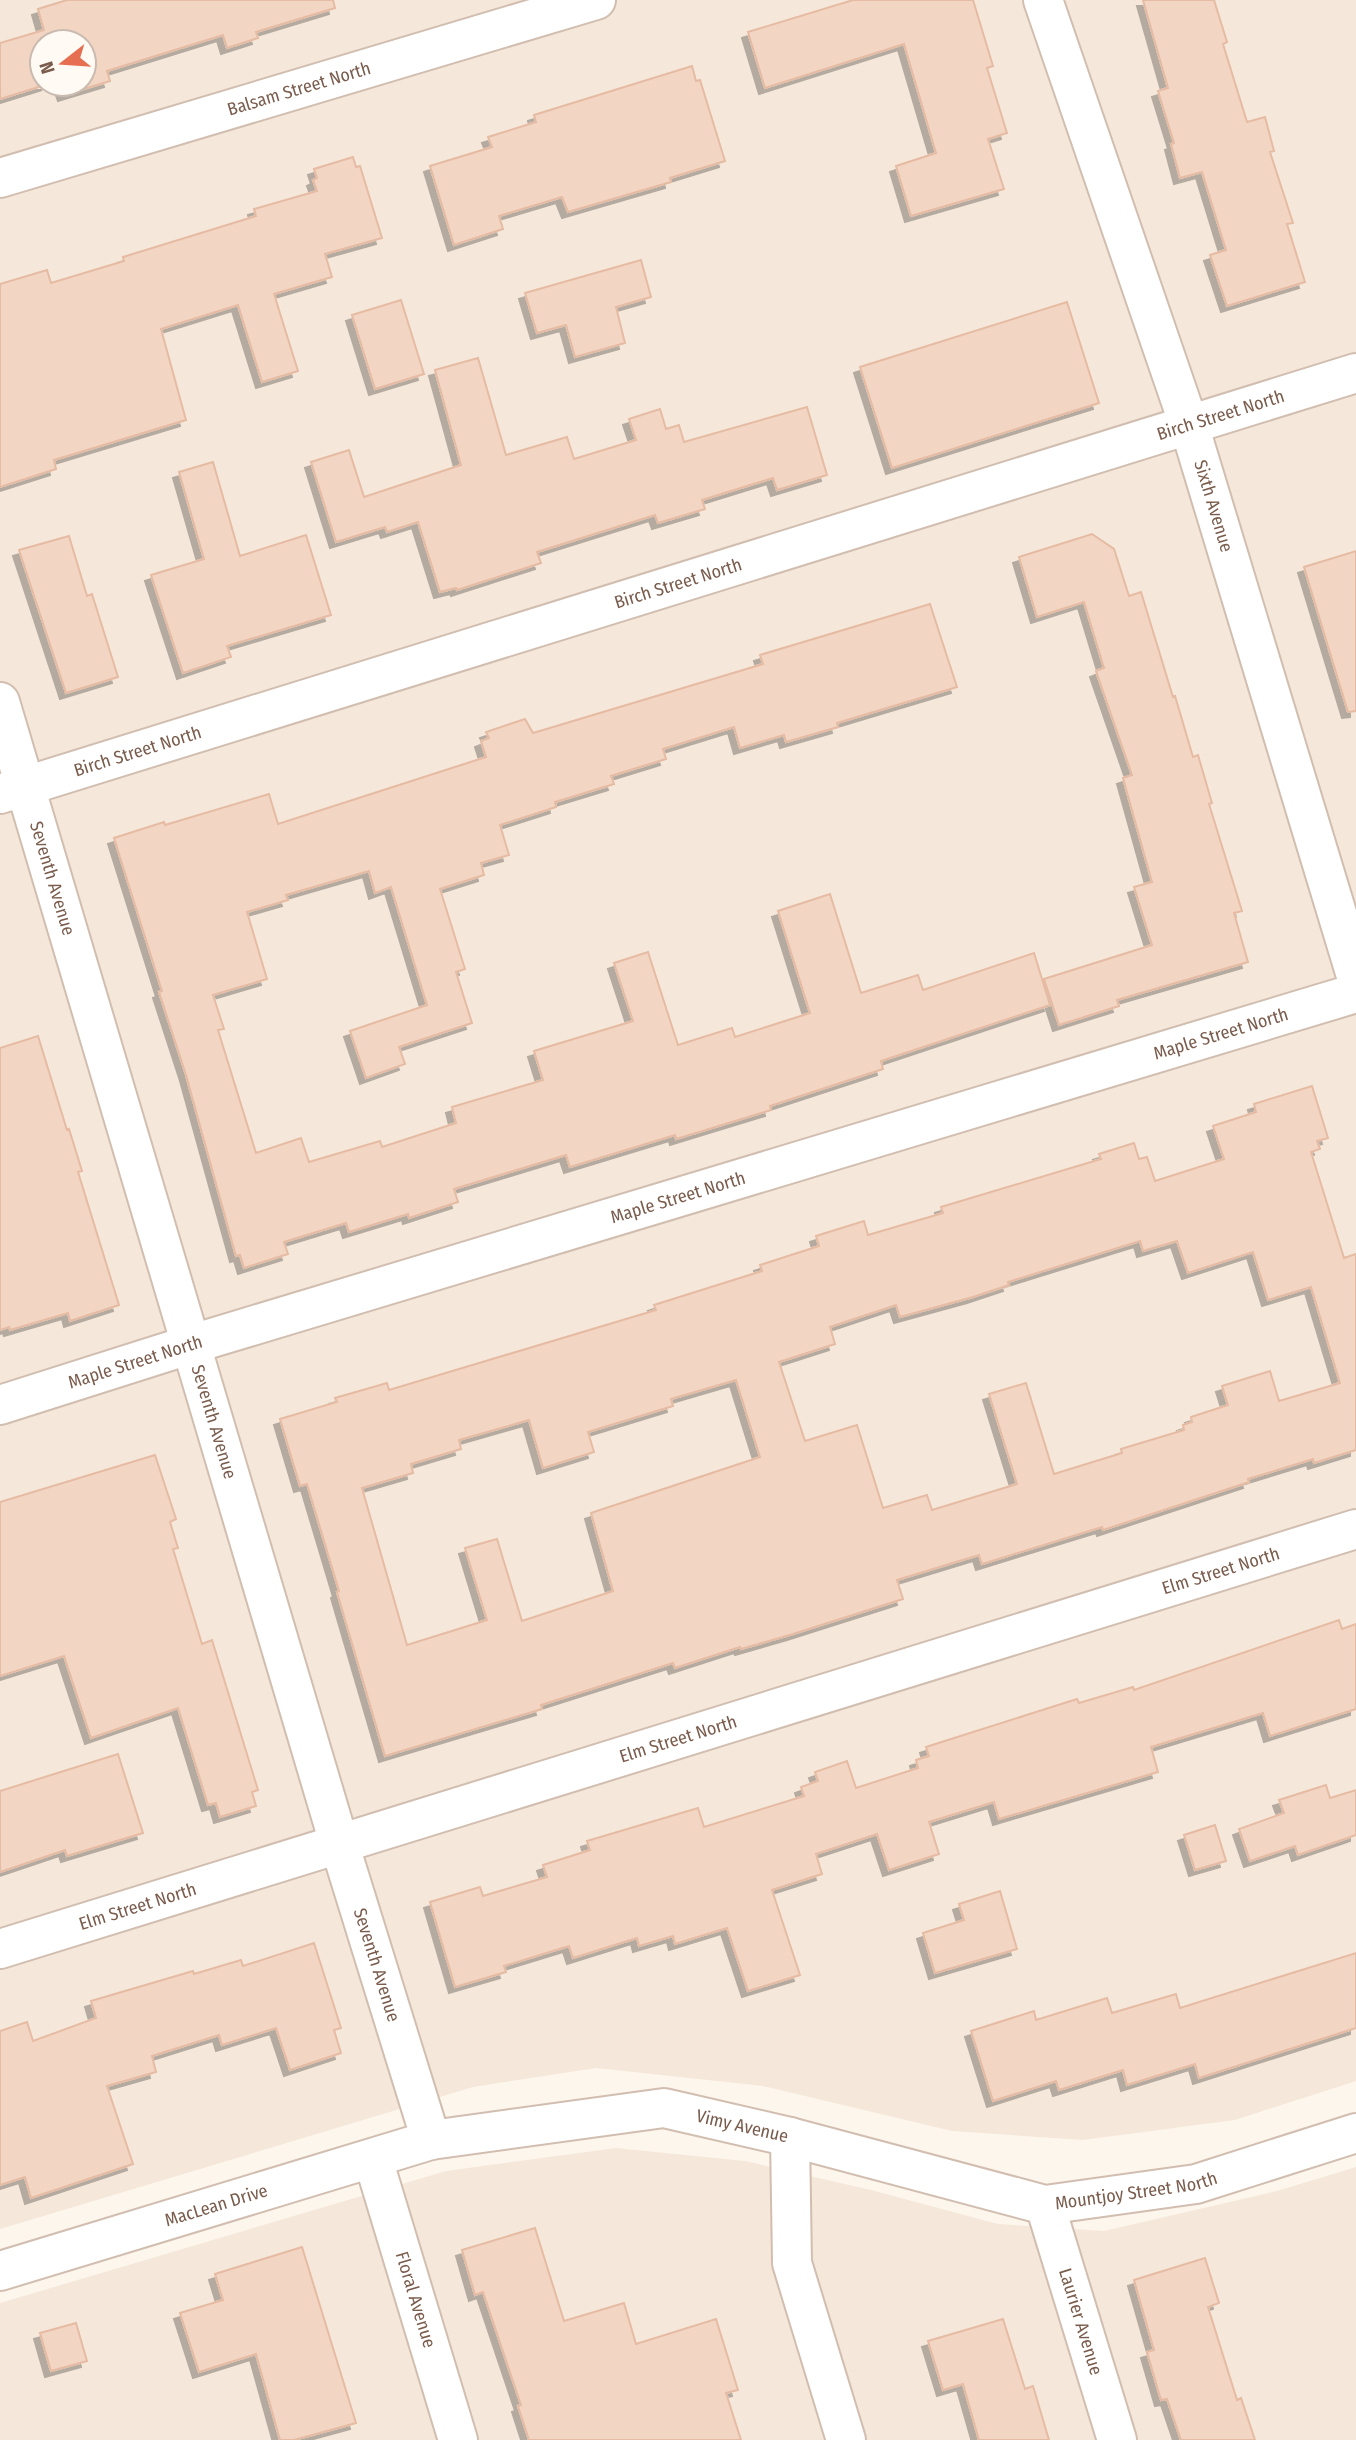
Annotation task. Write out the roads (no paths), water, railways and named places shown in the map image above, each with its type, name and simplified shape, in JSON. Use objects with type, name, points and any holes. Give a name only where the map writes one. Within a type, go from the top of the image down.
[{"type":"street","name":"Balsam Street North","points":[[0,178],[596,0]]},
{"type":"street","name":"Sixth Avenue","points":[[1043,0],[1189,425],[1356,976]]},
{"type":"street","name":"Birch Street North","points":[[13,790],[1356,373]]},
{"type":"street","name":"Seventh Avenue","points":[[0,702],[13,790],[191,1345],[431,2140]]},
{"type":"street","name":"Maple Street North","points":[[0,1405],[1356,993]]},
{"type":"street","name":"Elm Street North","points":[[0,1949],[1356,1529]]},
{"type":"street","name":"Vimy Avenue","points":[[431,2140],[664,2108],[790,2137],[792,2263],[846,2440]]},
{"type":"street","name":"Mountjoy Street North","points":[[790,2137],[1045,2205],[1196,2185],[1356,2133]]},
{"type":"street","name":"MacLean Drive","points":[[0,2271],[431,2140]]},
{"type":"street","name":"Floral Avenue","points":[[373,2159],[458,2440]]},
{"type":"street","name":"Laurier Avenue","points":[[1045,2205],[1117,2440]]}]
